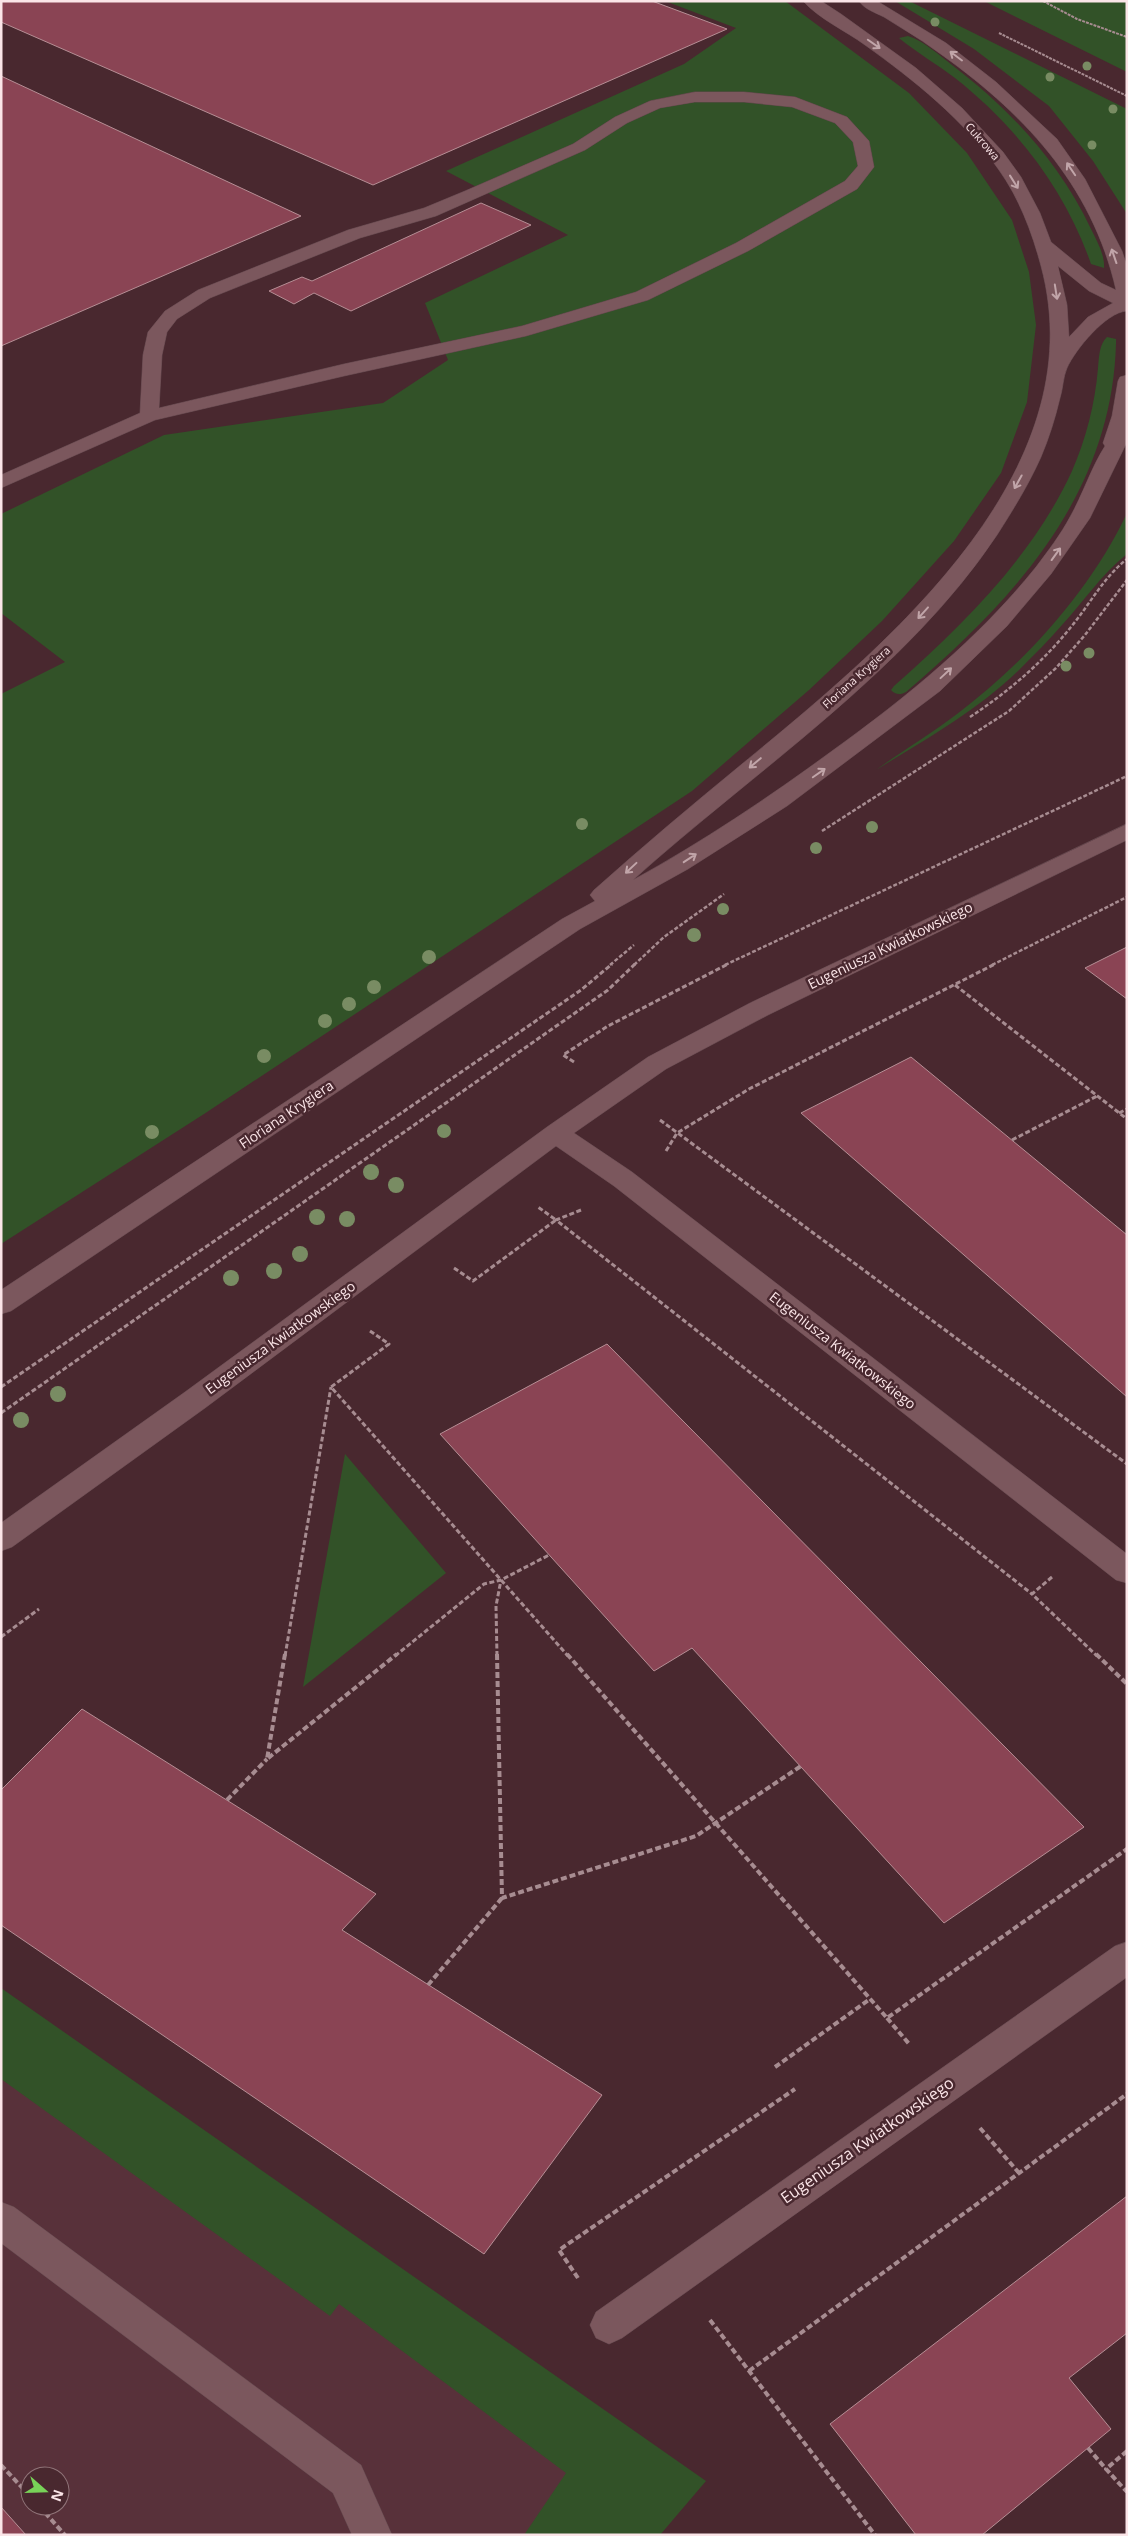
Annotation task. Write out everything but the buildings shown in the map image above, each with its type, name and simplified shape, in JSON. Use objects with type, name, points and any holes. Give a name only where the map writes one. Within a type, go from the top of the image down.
[{"type":"street","name":"Cukrowa","points":[[810,1],[936,93],[978,134],[999,159],[1026,203],[1044,245],[1095,287],[1127,304]]},
{"type":"street","points":[[866,1],[943,46],[972,68],[1023,114],[1062,156],[1095,212],[1112,252],[1127,304]]},
{"type":"street","points":[[1,482],[149,416],[344,370],[526,331],[642,296],[742,247],[851,185],[866,167],[861,140],[841,120],[795,102],[744,97],[695,97],[656,104],[621,120],[579,147],[471,195],[430,212],[354,234],[204,294],[162,324],[154,342],[149,416]]},
{"type":"street","points":[[1095,212],[1115,232],[1127,239]]},
{"type":"street","name":"Floriana Krygiera","points":[[571,924],[653,848],[846,687],[908,630],[933,602],[987,533],[1019,482],[1040,439],[1058,367],[1060,316],[1053,275],[1044,245]]},
{"type":"street","name":"Floriana Krygiera","points":[[1058,367],[1081,331],[1098,318],[1127,304]]},
{"type":"street","name":"Floriana Krygiera","points":[[1110,454],[1122,416],[1127,381]]},
{"type":"street","name":"Floriana Krygiera","points":[[1,1304],[571,924],[680,864],[779,801],[846,754],[932,686],[1000,622],[1044,570],[1080,518],[1110,454],[1127,426]]},
{"type":"street","name":"Eugeniusza Kwiatkowskiego","points":[[1,1539],[556,1133],[656,1063],[759,1009],[1127,831]]},
{"type":"street","name":"Eugeniusza Kwiatkowskiego","points":[[556,1133],[623,1178],[1127,1571]]},
{"type":"street","name":"Eugeniusza Kwiatkowskiego","points":[[609,2325],[1127,1957]]},
{"type":"street","points":[[1,2220],[347,2479],[372,2535]]},
{"type":"path","points":[[1042,1],[1077,19],[1127,37]]},
{"type":"path","points":[[996,32],[1127,96]]},
{"type":"path","points":[[817,834],[1009,711],[1056,668],[1085,635],[1127,580]]},
{"type":"path","points":[[1,1413],[608,990],[664,937],[726,893]]},
{"type":"path","points":[[1032,1594],[556,1220],[578,1212],[623,1178],[669,1149],[677,1133],[749,1089],[1127,897]]},
{"type":"path","points":[[1,1387],[581,990],[639,941]]},
{"type":"path","points":[[955,984],[1127,1120]]},
{"type":"path","points":[[1012,1140],[1097,1096]]},
{"type":"path","points":[[1119,1113],[1127,1109]]},
{"type":"path","points":[[677,1133],[1127,1464]]},
{"type":"path","points":[[267,1759],[332,1387],[389,1344],[328,1301]]},
{"type":"path","points":[[332,1387],[886,2018],[1127,1849]]},
{"type":"path","points":[[227,1800],[267,1759],[484,1584],[501,1580],[549,1555]]},
{"type":"path","points":[[501,1580],[496,1606],[502,1898]]},
{"type":"path","points":[[1,1637],[39,1609]]},
{"type":"path","points":[[428,1985],[502,1898],[696,1836],[714,1822],[801,1766]]},
{"type":"path","points":[[775,2067],[870,1999]]},
{"type":"path","points":[[609,2325],[559,2250],[795,2088]]},
{"type":"path","points":[[749,2371],[1127,2094]]},
{"type":"path","points":[[676,2276],[875,2535]]},
{"type":"path","points":[[1088,2448],[1127,2492]]},
{"type":"path","points":[[1106,2468],[1127,2451]]},
{"type":"path","points":[[1,2465],[20,2485]]},
{"type":"path","points":[[48,2516],[65,2535]]},
{"type":"shaded area","points":[[1,1988],[659,2535],[1,2535]]},
{"type":"green space","points":[[665,1],[785,1],[909,93],[967,153],[1012,220],[1029,272],[1036,325],[1027,402],[1001,473],[954,541],[882,621],[809,690],[692,791],[204,1114],[1,1244],[1,694],[65,662],[1,613],[1,514],[164,435],[383,403],[448,360],[425,303],[568,235],[446,171],[684,64],[736,28]]},
{"type":"green space","points":[[895,1],[909,1],[1127,109],[1127,214],[1093,161],[1049,106],[974,49]]},
{"type":"green space","points":[[984,1],[1127,1],[1127,72]]},
{"type":"green space","points":[[908,36],[920,41],[974,82],[1032,139],[1064,181],[1078,205],[1096,238],[1103,258],[1104,268],[1091,264],[1080,236],[1053,185],[1018,138],[955,78],[899,38]]},
{"type":"green space","points":[[1107,337],[1116,339],[1110,398],[1097,448],[1077,495],[1050,539],[1019,581],[984,619],[906,692],[894,693],[891,690],[894,686],[945,639],[994,588],[1017,560],[1056,502],[1072,471],[1086,434],[1095,395],[1100,351],[1102,343]]},
{"type":"green space","points":[[1127,513],[1127,554],[1101,579],[1036,653],[1004,684],[969,711],[876,770],[957,714],[1007,672],[1031,648],[1054,623],[1095,570]]},
{"type":"green space","points":[[345,1454],[446,1573],[303,1687]]},
{"type":"green space","points":[[1,1988],[706,2481],[660,2535],[524,2535],[566,2473],[339,2304],[330,2316],[1,2079]]}]
